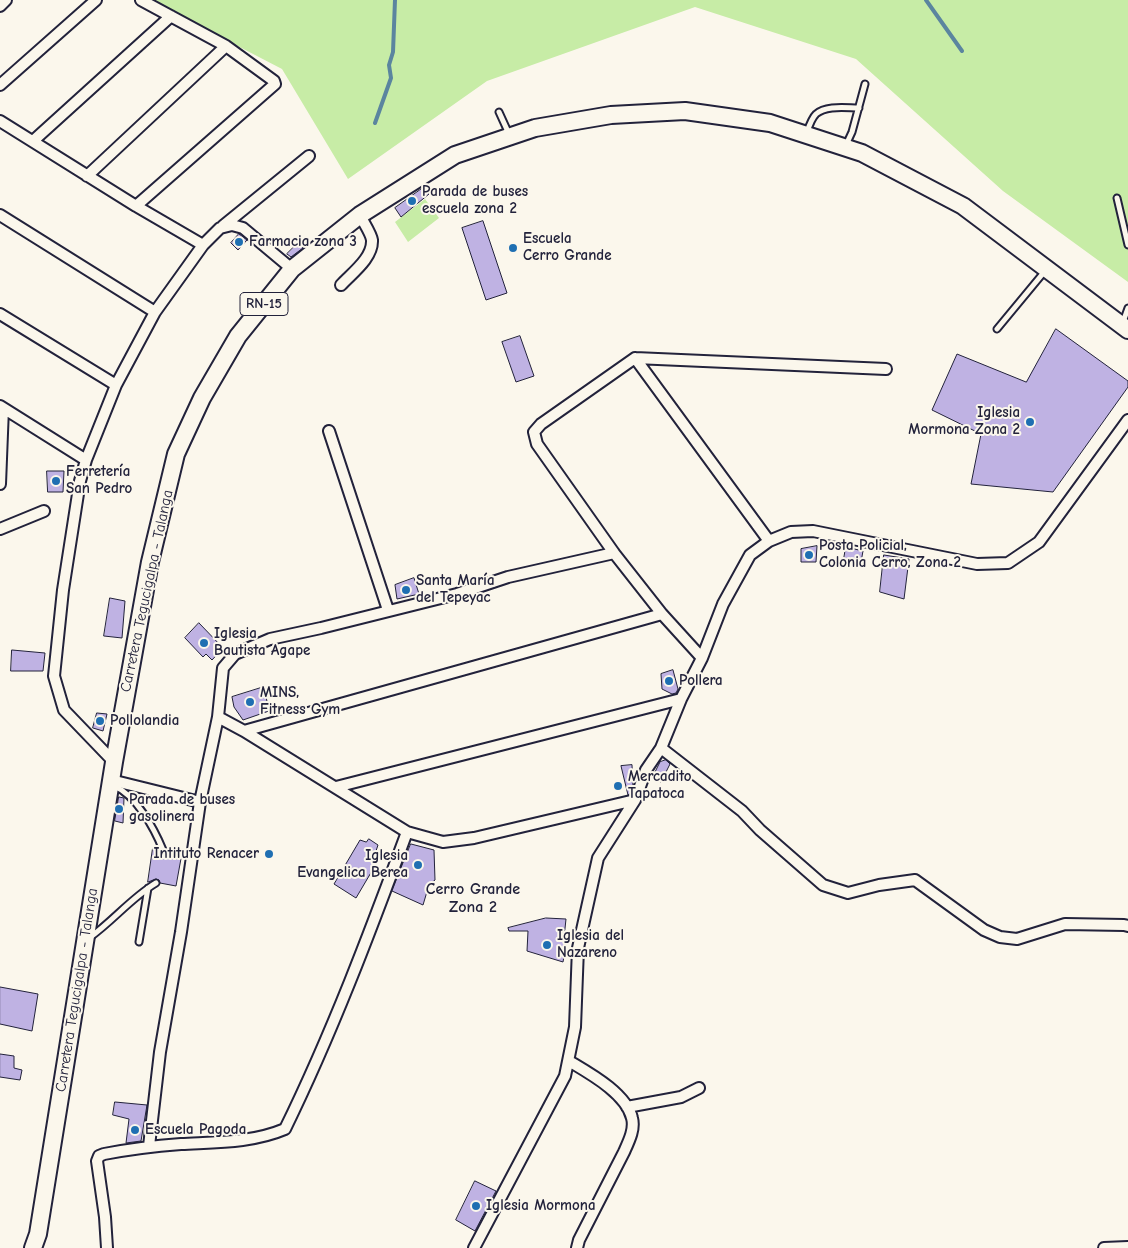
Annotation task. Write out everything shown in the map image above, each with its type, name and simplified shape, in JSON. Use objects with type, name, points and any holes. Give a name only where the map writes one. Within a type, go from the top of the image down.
[{"type":"main road","name":"Carretera Tegucigalpa - Talanga","points":[[33,1248],[41,1215],[110,782],[150,562],[176,454],[202,398],[238,336],[292,269],[360,215],[455,155],[535,128],[611,114],[685,111],[770,123],[862,153],[963,206],[1125,327]]},
{"type":"street","points":[[0,6],[6,0]]},
{"type":"street","points":[[0,86],[96,0]]},
{"type":"street","points":[[136,206],[275,84],[274,81],[226,46],[141,0]]},
{"type":"street","points":[[33,141],[171,16]]},
{"type":"street","points":[[87,176],[226,46]]},
{"type":"street","points":[[0,121],[204,246]]},
{"type":"street","points":[[114,762],[64,710],[54,676],[63,590],[80,481],[86,460],[116,385],[155,312],[204,246],[220,228],[309,156]]},
{"type":"street","points":[[0,215],[155,312]]},
{"type":"street","points":[[341,285],[370,252],[372,239],[360,215]]},
{"type":"street","points":[[220,228],[232,225],[242,228],[292,269]]},
{"type":"street","points":[[0,314],[116,385]]},
{"type":"street","points":[[702,658],[662,614],[614,553],[537,444],[534,432],[541,424],[635,358],[886,369]]},
{"type":"street","points":[[635,358],[769,541]]},
{"type":"street","points":[[2,407],[86,460]]},
{"type":"street","points":[[0,484],[2,407]]},
{"type":"street","points":[[474,1248],[565,1076],[575,1027],[578,948],[598,858],[634,800],[646,770],[661,748],[681,699],[702,658],[723,604],[750,555],[769,541],[791,532],[813,531],[977,564],[1008,563],[1039,542],[1128,420]]},
{"type":"street","points":[[329,432],[388,610]]},
{"type":"street","points":[[0,529],[44,511]]},
{"type":"street","points":[[149,1146],[160,1052],[181,932],[200,802],[218,717],[223,668],[235,654],[270,639],[457,594],[508,578],[614,553]]},
{"type":"street","points":[[244,730],[662,614]]},
{"type":"street","points":[[336,787],[681,699]]},
{"type":"street","points":[[218,717],[244,730],[407,832],[443,842],[474,838],[634,800]]},
{"type":"street","points":[[661,748],[742,811],[760,830],[823,884],[848,893],[914,880],[984,930],[1000,937],[1017,939],[1064,924],[1127,923]]},
{"type":"street","points":[[110,782],[200,802]]},
{"type":"street","points":[[107,1248],[105,1216],[97,1161],[99,1156],[149,1146],[250,1139],[271,1135],[285,1129],[318,1057],[407,832]]},
{"type":"street","points":[[569,1061],[609,1086],[627,1107],[632,1117],[633,1127],[630,1138],[577,1248]]},
{"type":"street","points":[[627,1107],[681,1096],[699,1088]]},
{"type":"street","points":[[1104,1248],[1128,1247]]},
{"type":"lane","points":[[844,147],[852,132],[866,84]]},
{"type":"lane","points":[[806,135],[817,113],[835,108],[859,108]]},
{"type":"lane","points":[[499,112],[510,137]]},
{"type":"lane","points":[[1117,198],[1128,245]]},
{"type":"lane","points":[[997,329],[1047,269]]},
{"type":"lane","points":[[1125,327],[1128,308]]},
{"type":"lane","points":[[110,782],[122,790],[143,812],[157,835],[163,850]]},
{"type":"lane","points":[[85,941],[104,927],[131,901],[156,883]]},
{"type":"lane","points":[[139,942],[148,888]]},
{"type":"green space","points":[[149,0],[1128,0],[1128,282],[1003,191],[856,59],[695,7],[487,81],[348,179],[282,69]]},
{"type":"green space","points":[[425,199],[439,218],[408,242],[395,222]]},
{"type":"building","name":"Parada de buses escuela zona 2","points":[[423,188],[429,194],[401,217],[395,208]]},
{"type":"building","points":[[483,221],[507,293],[486,300],[462,228]]},
{"type":"building","name":"Farmacia zona 3","points":[[239,234],[247,240],[238,250],[231,243]]},
{"type":"building","points":[[298,243],[303,248],[291,257],[287,254]]},
{"type":"building","name":"Iglesia Mormona Zona 2","points":[[1056,329],[1128,381],[1128,387],[1053,492],[971,484],[981,434],[932,410],[957,354],[1026,382]]},
{"type":"building","points":[[520,336],[534,376],[516,382],[502,342]]},
{"type":"building","name":"Ferretería San Pedro","points":[[47,471],[64,471],[63,492],[48,492]]},
{"type":"building","name":"Posta Policial, Colonia Cerro, Zona 2","points":[[817,546],[816,562],[801,562],[801,549]]},
{"type":"building","points":[[846,547],[863,551],[861,562],[844,559]]},
{"type":"building","points":[[884,555],[909,559],[904,599],[880,592]]},
{"type":"building","name":"Santa María del Tepeyac","points":[[414,578],[419,594],[397,599],[395,585]]},
{"type":"building","points":[[110,598],[125,601],[122,638],[104,636]]},
{"type":"building","name":"Iglesia Bautista Agape","points":[[199,623],[223,648],[212,660],[206,654],[203,657],[185,638]]},
{"type":"building","points":[[12,650],[45,653],[43,671],[11,671]]},
{"type":"building","name":"Pollera","points":[[673,670],[678,689],[676,693],[672,694],[662,689],[661,674]]},
{"type":"building","name":"MINS, Fitness Gym","points":[[264,687],[269,711],[243,720],[234,707],[232,697]]},
{"type":"building","name":"Pollolandia","points":[[97,713],[107,714],[103,731],[93,728]]},
{"type":"building","points":[[666,760],[670,764],[661,782],[652,778],[660,762]]},
{"type":"building","points":[[632,765],[633,786],[628,795],[621,766]]},
{"type":"building","name":"Parada de buses gasolinera","points":[[119,797],[124,798],[123,823],[115,821]]},
{"type":"building","points":[[369,839],[378,845],[376,851],[382,854],[356,898],[334,884],[360,840],[366,842]]},
{"type":"building","name":"Iglesia Evangelica Berea","points":[[411,844],[434,850],[435,880],[429,885],[423,905],[392,891]]},
{"type":"building","points":[[153,848],[158,849],[162,854],[165,854],[167,850],[182,853],[176,886],[160,883],[156,879],[148,882]]},
{"type":"building","name":"Iglesia del Nazareno","points":[[546,918],[566,919],[564,938],[567,939],[563,962],[527,951],[528,931],[509,931],[508,928]]},
{"type":"building","points":[[0,987],[38,994],[32,1031],[0,1024]]},
{"type":"building","points":[[0,1054],[14,1056],[14,1068],[22,1070],[20,1080],[0,1077]]},
{"type":"building","name":"Escuela Pagoda","points":[[115,1102],[147,1105],[141,1141],[126,1143],[129,1119],[113,1115]]},
{"type":"building","name":"Iglesia Mormona","points":[[475,1181],[496,1191],[475,1231],[456,1220]]},
{"type":"waterway","points":[[375,123],[391,78],[389,65],[393,52],[395,0]]},
{"type":"waterway","points":[[926,0],[962,51]]},
{"type":"place","name":"Parada de buses escuela zona 2","points":[[412,201]]},
{"type":"place","name":"Farmacia zona 3","points":[[239,242]]},
{"type":"place","name":"Escuela Cerro Grande","points":[[513,248]]},
{"type":"place","name":"Iglesia Mormona Zona 2","points":[[1030,422]]},
{"type":"place","name":"Ferretería San Pedro","points":[[56,481]]},
{"type":"place","name":"Posta Policial, Colonia Cerro, Zona 2","points":[[809,555]]},
{"type":"place","name":"Santa María del Tepeyac","points":[[406,590]]},
{"type":"place","name":"Iglesia Bautista Agape","points":[[204,643]]},
{"type":"place","name":"Pollera","points":[[669,681]]},
{"type":"place","name":"MINS, Fitness Gym","points":[[250,702]]},
{"type":"place","name":"Pollolandia","points":[[100,721]]},
{"type":"place","name":"Mercadito Tapatoca","points":[[618,786]]},
{"type":"place","name":"Parada de buses gasolinera","points":[[119,809]]},
{"type":"place","name":"Intituto Renacer","points":[[269,854]]},
{"type":"place","name":"Iglesia Evangelica Berea","points":[[418,865]]},
{"type":"place","name":"Iglesia del Nazareno","points":[[547,945]]},
{"type":"place","name":"Escuela Pagoda","points":[[135,1130]]},
{"type":"place","name":"Iglesia Mormona","points":[[476,1206]]},
{"type":"district","name":"Cerro Grande Zona 2","points":[[473,898]]}]
